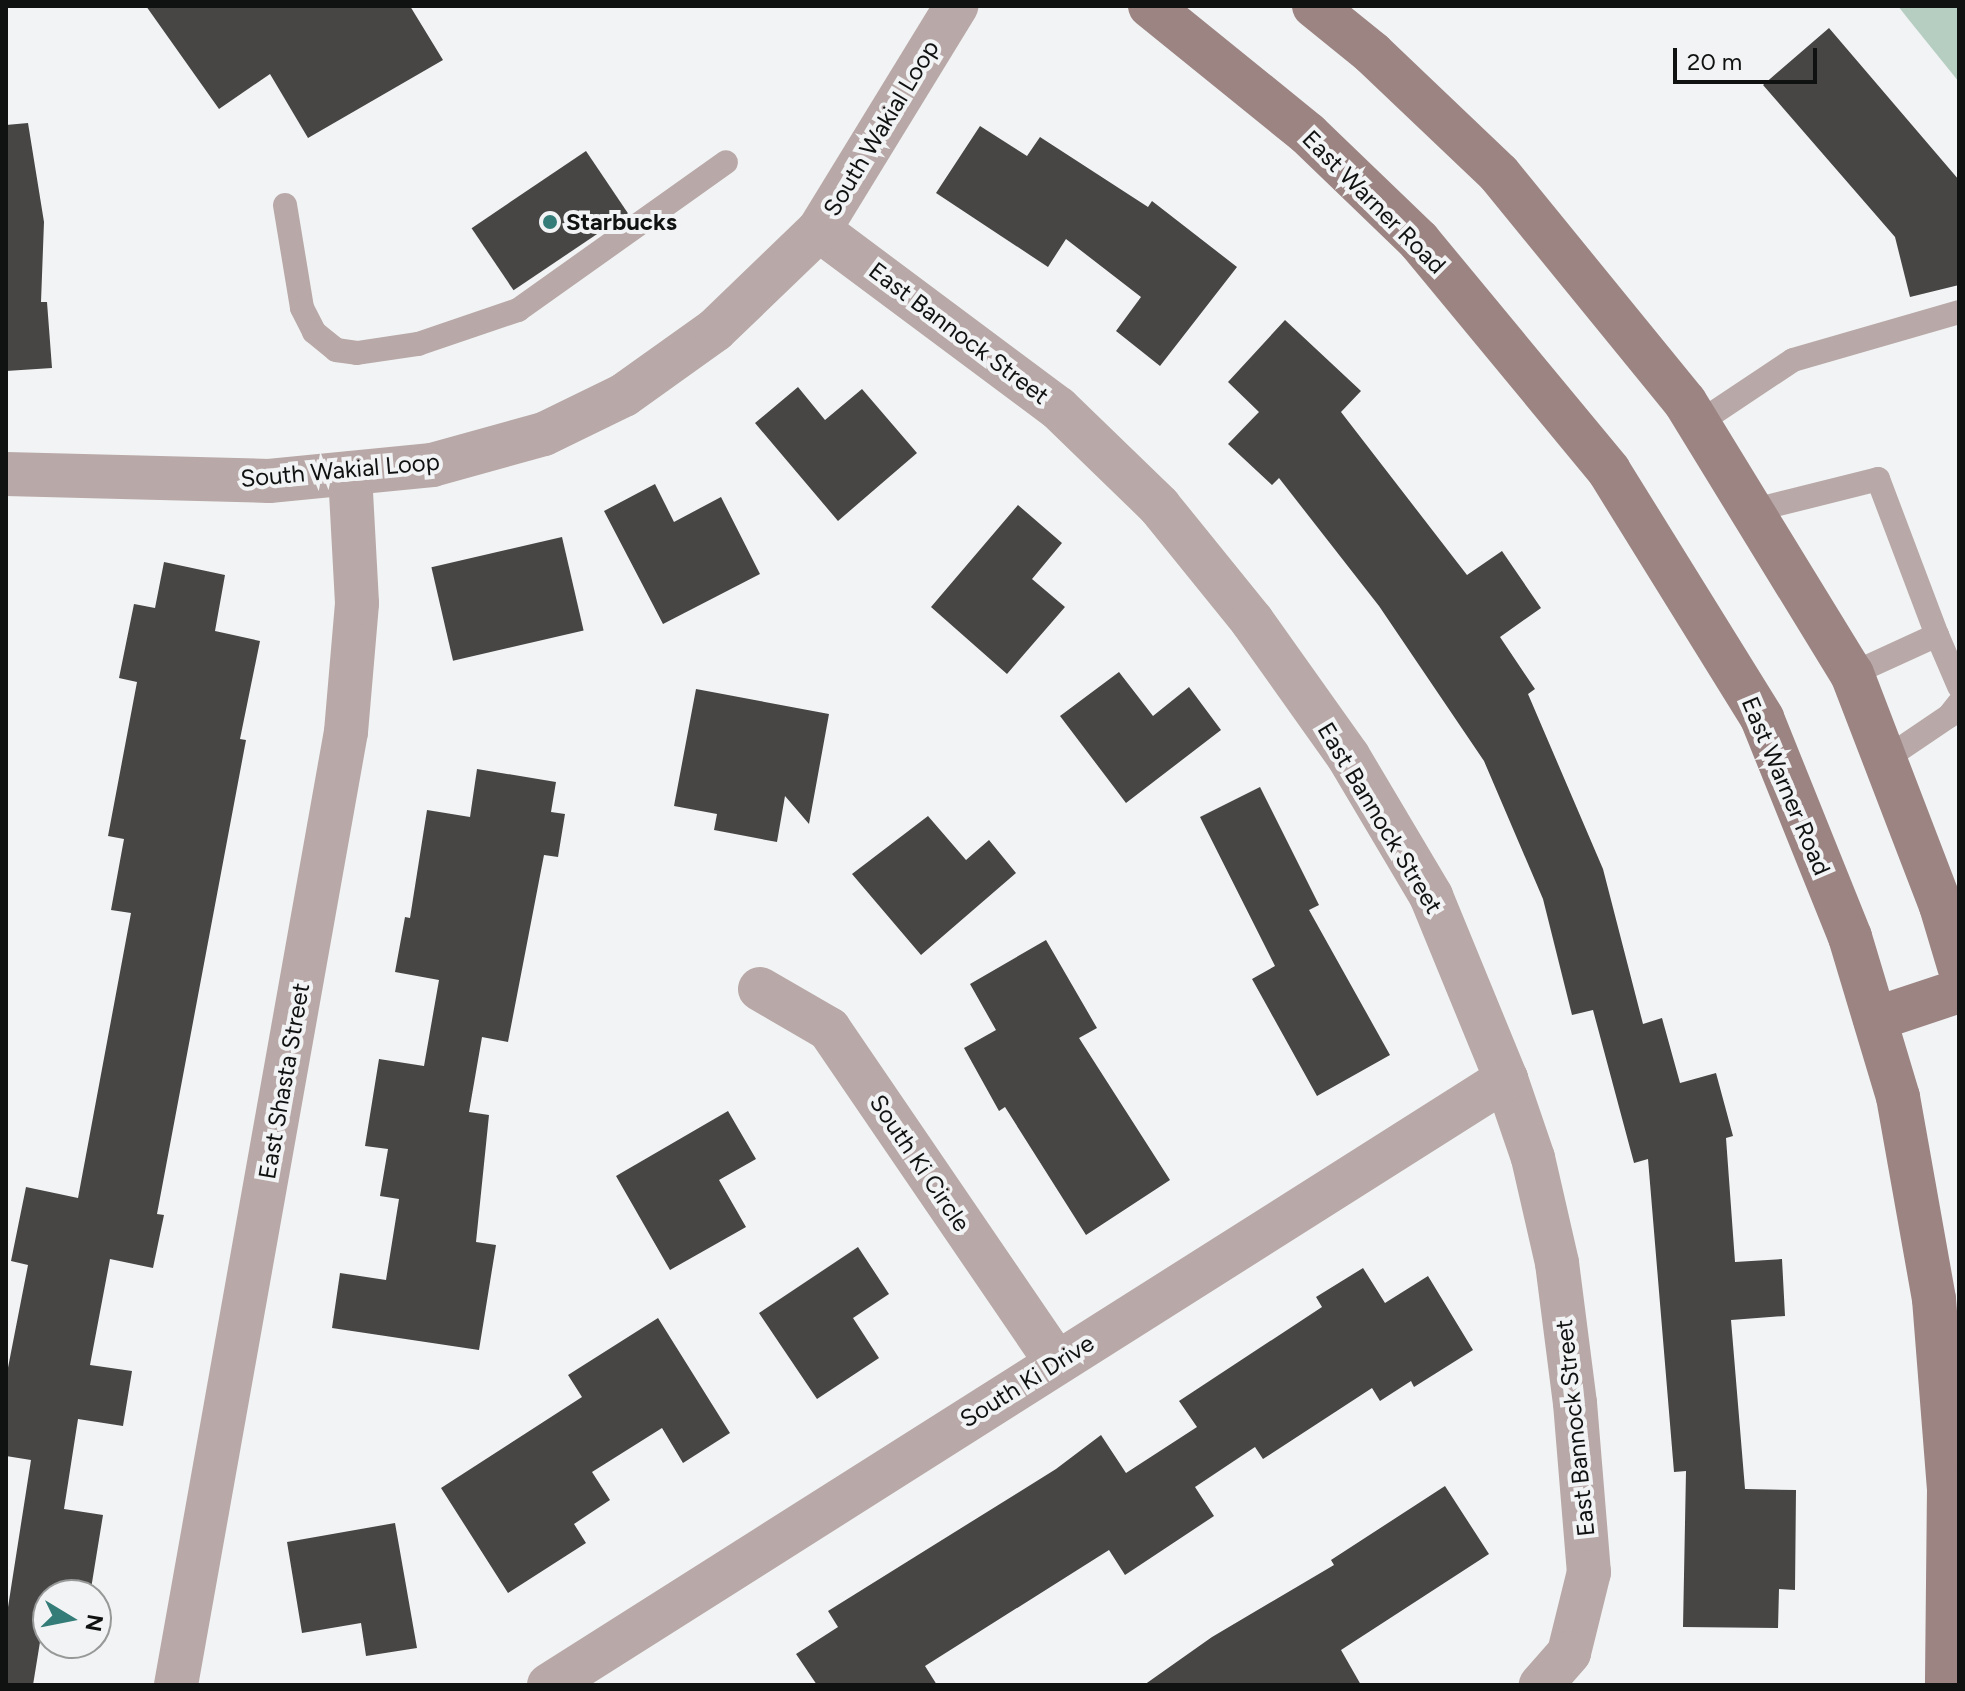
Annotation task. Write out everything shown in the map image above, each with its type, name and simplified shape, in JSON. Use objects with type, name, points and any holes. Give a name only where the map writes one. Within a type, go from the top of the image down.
[{"type":"main road","name":"East Warner Road","points":[[1150,6],[1308,134],[1419,241],[1609,471],[1762,718],[1850,937],[1898,1097],[1934,1299],[1949,1488],[1947,1685]]},
{"type":"main road","points":[[1314,6],[1372,53],[1499,174],[1697,424],[1852,674],[1959,966]]},
{"type":"main road","points":[[1875,1019],[1959,991]]},
{"type":"street","name":"South Wakial Loop","points":[[6,474],[269,481],[432,465],[544,434],[624,395],[715,330],[819,230],[956,6]]},
{"type":"street","name":"East Bannock Street","points":[[819,230],[1058,408],[1168,518],[1252,621],[1356,768],[1431,896],[1506,1079],[1533,1158],[1557,1263],[1575,1403],[1589,1572],[1569,1653],[1541,1685]]},
{"type":"street","name":"East Shasta Street","points":[[176,1685],[346,732],[357,603],[350,473]]},
{"type":"street","name":"South Ki Circle","points":[[760,989],[829,1029],[1056,1362]]},
{"type":"street","name":"South Ki Drive","points":[[549,1685],[1506,1079]]},
{"type":"lane","points":[[285,205],[302,308],[314,332],[336,350],[357,353],[418,344],[518,310],[726,162]]},
{"type":"lane","points":[[1697,424],[1793,360],[1959,312]]},
{"type":"lane","points":[[1751,511],[1878,479],[1959,686]]},
{"type":"lane","points":[[1852,674],[1937,635]]},
{"type":"lane","points":[[1884,760],[1949,716],[1959,703]]},
{"type":"green space","points":[[1898,6],[1959,6],[1959,82],[1909,20]]},
{"type":"building","points":[[146,6],[410,6],[443,60],[308,138],[270,74],[219,109]]},
{"type":"building","points":[[1829,28],[1959,180],[1959,285],[1910,297],[1895,237],[1763,85]]},
{"type":"building","points":[[28,123],[44,222],[41,302],[47,302],[52,368],[6,371],[6,125]]},
{"type":"building","points":[[980,126],[1027,156],[1040,137],[1148,207],[1152,201],[1237,267],[1160,366],[1116,331],[1141,297],[1066,239],[1048,267],[936,193]]},
{"type":"building","name":"Starbucks","points":[[586,151],[628,213],[514,290],[472,228]]},
{"type":"building","points":[[1285,320],[1361,391],[1341,412],[1467,575],[1502,551],[1541,608],[1500,637],[1535,689],[1528,694],[1603,869],[1643,1024],[1662,1018],[1680,1083],[1716,1073],[1733,1136],[1726,1138],[1735,1262],[1782,1259],[1785,1316],[1731,1320],[1745,1489],[1796,1490],[1795,1590],[1779,1589],[1778,1628],[1683,1627],[1686,1471],[1674,1472],[1648,1159],[1634,1163],[1593,1010],[1572,1015],[1543,899],[1484,761],[1379,606],[1279,478],[1272,485],[1228,444],[1259,412],[1228,382]]},
{"type":"building","points":[[798,387],[825,420],[862,389],[917,453],[838,521],[755,423]]},
{"type":"building","points":[[655,484],[674,522],[721,497],[760,574],[663,624],[604,511]]},
{"type":"building","points":[[1018,505],[1062,543],[1032,579],[1065,607],[1007,674],[931,607]]},
{"type":"building","points":[[562,537],[584,631],[453,661],[431,567]]},
{"type":"building","points":[[164,562],[225,575],[215,631],[260,641],[240,739],[246,740],[157,1214],[164,1215],[153,1268],[110,1259],[90,1365],[132,1371],[123,1426],[78,1419],[64,1509],[103,1515],[93,1579],[32,1579],[32,1659],[37,1659],[33,1685],[6,1685],[6,1620],[31,1460],[6,1456],[6,1378],[28,1265],[11,1261],[26,1187],[78,1198],[131,913],[111,910],[124,839],[108,836],[137,682],[119,678],[134,604],[155,608]]},
{"type":"building","points":[[1119,672],[1153,716],[1189,687],[1221,730],[1126,803],[1060,716]]},
{"type":"building","points":[[696,689],[829,714],[809,824],[785,796],[777,842],[714,830],[717,814],[674,806]]},
{"type":"building","points":[[477,769],[556,782],[551,812],[565,814],[558,857],[544,855],[508,1042],[482,1037],[469,1112],[489,1115],[476,1242],[496,1245],[479,1350],[332,1328],[340,1273],[386,1280],[399,1199],[380,1196],[388,1149],[365,1146],[379,1059],[424,1066],[439,980],[395,972],[405,917],[410,918],[427,810],[470,817]]},
{"type":"building","points":[[1260,787],[1319,905],[1309,910],[1390,1055],[1317,1096],[1252,979],[1275,966],[1200,817]]},
{"type":"building","points":[[928,816],[966,860],[989,840],[1016,873],[921,955],[852,874]]},
{"type":"building","points":[[1046,940],[1097,1028],[1079,1038],[1170,1180],[1086,1235],[1005,1107],[999,1111],[964,1048],[996,1030],[970,984]]},
{"type":"building","points":[[728,1111],[756,1159],[719,1180],[746,1227],[670,1270],[616,1176]]},
{"type":"building","points":[[858,1247],[889,1294],[853,1318],[879,1358],[817,1399],[759,1313]]},
{"type":"building","points":[[1363,1268],[1385,1303],[1428,1276],[1473,1350],[1414,1387],[1411,1381],[1380,1401],[1372,1388],[1263,1459],[1255,1447],[1195,1487],[1214,1516],[1125,1575],[1109,1550],[925,1666],[937,1685],[817,1685],[796,1654],[838,1627],[828,1611],[1056,1469],[1101,1435],[1126,1473],[1197,1427],[1179,1401],[1322,1307],[1316,1297]]},
{"type":"building","points":[[658,1318],[730,1433],[683,1463],[662,1428],[592,1472],[610,1500],[574,1524],[586,1543],[508,1593],[441,1488],[582,1397],[568,1375]]},
{"type":"building","points":[[1445,1486],[1489,1554],[1341,1650],[1361,1685],[1144,1685],[1212,1637],[1334,1565],[1331,1560]]},
{"type":"building","points":[[395,1523],[417,1648],[366,1656],[361,1623],[302,1633],[287,1542]]},
{"type":"place","name":"Starbucks","points":[[550,222]]}]
